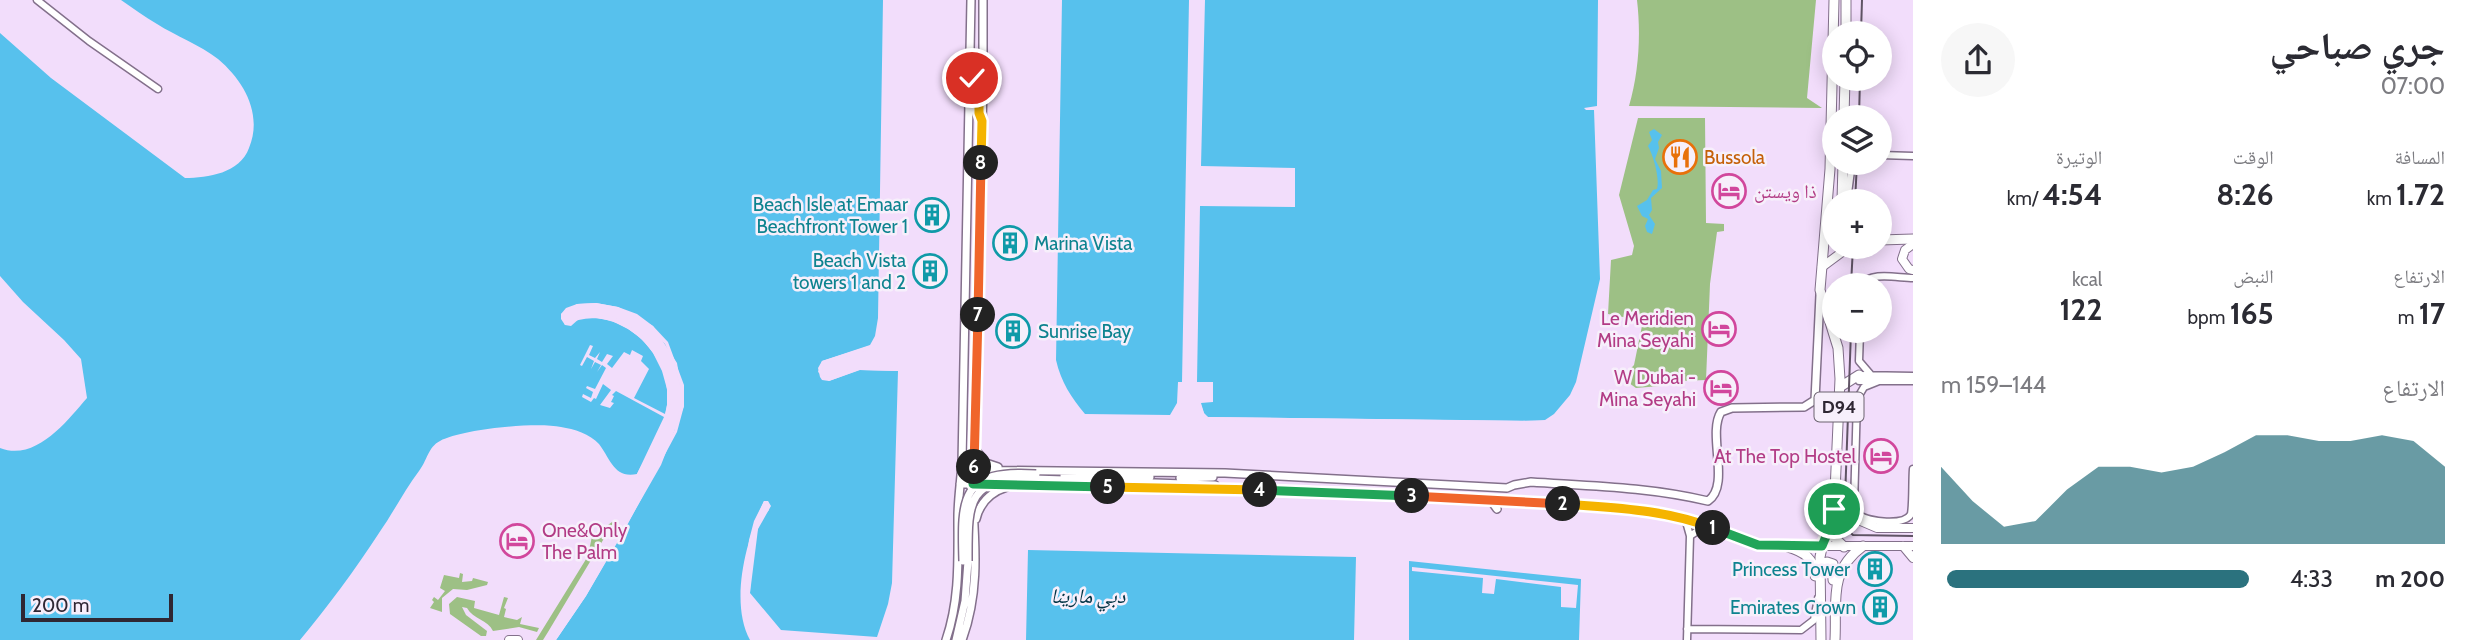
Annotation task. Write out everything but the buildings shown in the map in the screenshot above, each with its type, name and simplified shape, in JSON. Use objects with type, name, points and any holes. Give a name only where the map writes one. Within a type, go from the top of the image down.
[{"type":"main road","name":"D94","points":[[1821,640],[1820,566],[1822,546],[1831,527],[1834,509],[1840,387],[1838,348],[1820,290],[1830,169],[1834,0]]},
{"type":"main road","points":[[1846,0],[1846,21]]},
{"type":"main road","points":[[1892,242],[1913,242]]},
{"type":"main road","points":[[1912,270],[1903,263],[1903,255],[1913,242]]},
{"type":"main road","points":[[1822,267],[1833,259]]},
{"type":"main road","points":[[1840,387],[1859,375]]},
{"type":"main road","points":[[1854,506],[1856,519],[1877,528],[1887,524],[1913,528]]},
{"type":"main road","points":[[1902,528],[1913,519]]},
{"type":"main road","points":[[1831,527],[1835,538],[1844,547]]},
{"type":"main road","points":[[1822,546],[1913,546]]},
{"type":"main road","points":[[1835,640],[1837,589],[1843,564],[1863,546]]},
{"type":"main road","points":[[1903,546],[1913,558]]},
{"type":"main road","points":[[1788,547],[1803,552],[1811,559],[1821,592]]},
{"type":"main road","points":[[1820,566],[1827,562],[1833,564],[1833,584],[1837,589]]},
{"type":"main road","points":[[509,640],[518,640]]},
{"type":"street","points":[[37,0],[89,41],[158,89]]},
{"type":"street","points":[[948,640],[958,586],[971,0]]},
{"type":"street","points":[[962,640],[970,614],[974,586],[973,484],[983,0]]},
{"type":"street","points":[[965,36],[970,44]]},
{"type":"street","points":[[970,80],[974,77],[979,82],[979,113],[982,121]]},
{"type":"street","points":[[963,107],[969,99]]},
{"type":"street","points":[[1892,155],[1913,156]]},
{"type":"street","points":[[966,273],[971,266],[975,267],[974,288],[978,289]]},
{"type":"street","points":[[1892,277],[1913,278]]},
{"type":"street","points":[[962,470],[1220,471],[1402,484],[1507,488],[1531,482],[1634,488],[1669,492],[1708,501],[1717,490],[1717,422],[1721,412],[1732,408],[1804,407],[1815,400],[1820,290]]},
{"type":"street","points":[[1860,343],[1859,361],[1871,375]]},
{"type":"street","points":[[1913,373],[1864,387],[1857,399],[1854,506],[1861,516],[1887,524],[1902,521],[1911,514],[1913,470]]},
{"type":"street","points":[[1879,381],[1860,381],[1859,375],[1913,381]]},
{"type":"street","points":[[1890,378],[1913,387]]},
{"type":"street","points":[[974,448],[989,465],[1015,469]]},
{"type":"street","points":[[1085,470],[1093,465]]},
{"type":"street","points":[[948,640],[960,601],[968,518],[976,495],[986,486],[1002,480],[1035,476],[1188,478],[1212,477],[1220,471]]},
{"type":"street","points":[[1035,476],[1196,483],[1226,486],[1231,489]]},
{"type":"street","points":[[1348,492],[1345,487],[1349,483],[1393,487],[1402,484]]},
{"type":"street","points":[[960,484],[1218,492],[1231,489],[1348,492],[1646,510],[1685,518],[1750,543],[1788,547],[1822,546]]},
{"type":"street","points":[[974,530],[984,500],[999,489],[1013,485]]},
{"type":"street","points":[[1125,494],[1134,488]]},
{"type":"street","points":[[1369,493],[1377,501]]},
{"type":"street","points":[[1490,499],[1497,509]]},
{"type":"street","points":[[1685,518],[1690,536],[1687,640]]},
{"type":"street","points":[[1690,536],[1706,525]]},
{"type":"street","points":[[956,640],[965,601],[965,561]]},
{"type":"street","points":[[1687,629],[1801,630],[1814,620],[1816,601],[1821,592]]},
{"type":"green space","points":[[1637,0],[1816,0],[1807,98],[1822,108],[1629,106],[1635,80],[1639,26]]},
{"type":"green space","points":[[1638,118],[1705,118],[1706,223],[1724,224],[1724,231],[1717,232],[1710,284],[1706,380],[1636,388],[1622,378],[1634,365],[1643,321],[1608,314],[1611,260],[1632,255],[1634,246],[1619,195]]},
{"type":"green space","points":[[615,520],[543,640],[536,640],[588,556],[592,536]]},
{"type":"green space","points":[[460,573],[463,574],[462,582],[472,581],[473,578],[488,582],[487,585],[467,590],[453,589],[442,598],[442,612],[430,608],[434,597],[438,600],[445,591],[440,588],[444,575],[459,578]]},
{"type":"green space","points":[[457,597],[475,601],[474,608],[499,615],[504,597],[508,598],[504,617],[517,620],[522,617],[520,624],[539,628],[537,632],[519,627],[493,631],[488,624],[462,607],[466,615],[487,631],[486,636],[481,636],[450,614],[449,604]]},
{"type":"water","points":[[121,0],[883,0],[878,318],[875,336],[870,345],[822,361],[818,372],[829,381],[860,370],[898,371],[892,583],[877,637],[781,630],[750,593],[756,537],[763,517],[769,510],[768,501],[764,501],[747,551],[741,589],[744,624],[750,640],[556,640],[586,596],[661,465],[684,406],[677,363],[653,326],[618,307],[596,303],[577,304],[561,314],[565,325],[584,319],[603,319],[621,325],[651,350],[661,367],[667,386],[663,423],[637,474],[629,475],[618,470],[595,440],[566,428],[517,426],[465,433],[440,441],[433,447],[360,561],[300,640],[0,640],[0,448],[13,451],[38,444],[60,428],[87,398],[81,359],[0,276],[0,33],[51,78],[185,178],[213,175],[231,168],[245,156],[253,135],[252,111],[236,77],[211,54]]},
{"type":"water","points":[[1062,0],[1598,0],[1597,106],[1584,108],[1594,110],[1600,279],[1576,382],[1570,395],[1554,414],[1545,420],[1208,417],[1201,403],[1213,402],[1213,382],[1178,382],[1177,403],[1170,415],[1085,414],[1067,389],[1056,360]]},
{"type":"water","points":[[1654,129],[1662,135],[1655,159],[1661,171],[1662,188],[1651,198],[1652,210],[1649,215],[1655,224],[1652,234],[1647,232],[1645,226],[1648,219],[1642,216],[1637,206],[1657,189],[1658,179],[1648,146],[1652,140],[1649,132]]},
{"type":"water","name":"دبي مارينا","points":[[1028,550],[1356,557],[1354,640],[1026,640]]},
{"type":"water","points":[[1409,561],[1581,579],[1579,640],[1409,640]]},
{"type":"pier","points":[[1189,0],[1205,0],[1201,166],[1295,168],[1295,207],[1200,206],[1197,382],[1182,382]]},
{"type":"pier","points":[[596,303],[637,314],[668,342],[684,385],[684,406],[677,432],[624,531],[586,596],[556,640],[552,640],[583,594],[658,463],[674,431],[681,406],[680,385],[674,364],[665,344],[651,329],[636,318],[617,310],[578,308],[564,315],[567,322],[578,314],[594,314],[613,317],[630,326],[644,337],[665,370],[671,405],[652,453],[640,476],[635,478],[664,417],[616,391],[612,395],[614,396],[611,402],[614,403],[610,408],[600,405],[611,390],[603,384],[596,399],[591,402],[582,397],[583,394],[591,398],[593,392],[586,388],[587,386],[595,389],[606,368],[602,365],[597,372],[601,365],[595,362],[591,369],[594,361],[587,357],[582,366],[580,365],[590,345],[593,346],[589,355],[595,358],[600,352],[597,359],[602,362],[607,354],[613,356],[607,364],[612,368],[624,352],[630,355],[632,350],[643,356],[641,361],[649,369],[634,398],[665,414],[667,389],[653,353],[642,339],[628,329],[612,321],[593,317],[580,318],[571,326],[565,325],[561,319],[566,308],[577,304]]},
{"type":"pier","points":[[875,344],[872,349],[824,364],[823,375],[828,377],[849,369],[872,366],[898,367],[898,371],[859,370],[829,381],[820,377],[818,368],[822,361]]},
{"type":"pier","points":[[1201,405],[1208,417],[1550,421],[1464,424],[1208,420],[1201,415]]},
{"type":"pier","points":[[764,501],[768,501],[771,506],[758,529],[750,593],[746,594],[752,541],[744,595],[741,598],[754,521]]},
{"type":"pier","points":[[1412,567],[1578,585],[1576,608],[1561,607],[1561,587],[1496,579],[1494,594],[1482,593],[1483,578],[1412,571]]},
{"type":"tram line","points":[[1861,21],[1862,0]]},
{"type":"tram line","points":[[1859,105],[1860,91]]},
{"type":"tram line","points":[[1856,175],[1856,189]]},
{"type":"tram line","points":[[1852,259],[1852,273]]},
{"type":"tram line","points":[[1851,343],[1844,527],[1853,535],[1913,536]]},
{"type":"place","name":"Bussola","points":[[1680,157]]},
{"type":"place","name":"ذا ويستن","points":[[1729,191]]},
{"type":"place","name":"Beach Isle at Emaar Beachfront Tower 1","points":[[932,215]]},
{"type":"place","name":"Marina Vista","points":[[1010,243]]},
{"type":"place","name":"Beach Vista towers 1 and 2","points":[[930,271]]},
{"type":"place","name":"Le Meridien Mina Seyahi","points":[[1719,329]]},
{"type":"place","name":"Sunrise Bay","points":[[1013,331]]},
{"type":"place","name":"W Dubai - Mina Seyahi","points":[[1721,388]]},
{"type":"place","name":"At The Top Hostel","points":[[1881,456]]},
{"type":"place","name":"One&Only The Palm","points":[[517,541]]},
{"type":"place","name":"Princess Tower","points":[[1875,569]]},
{"type":"place","name":"Emirates Crown","points":[[1880,607]]},
{"type":"route","points":[[972,78],[977,78],[979,82],[979,113],[982,121],[973,484],[1322,491],[1646,510],[1706,525],[1750,543],[1774,547],[1822,546],[1831,527],[1834,509]]}]
